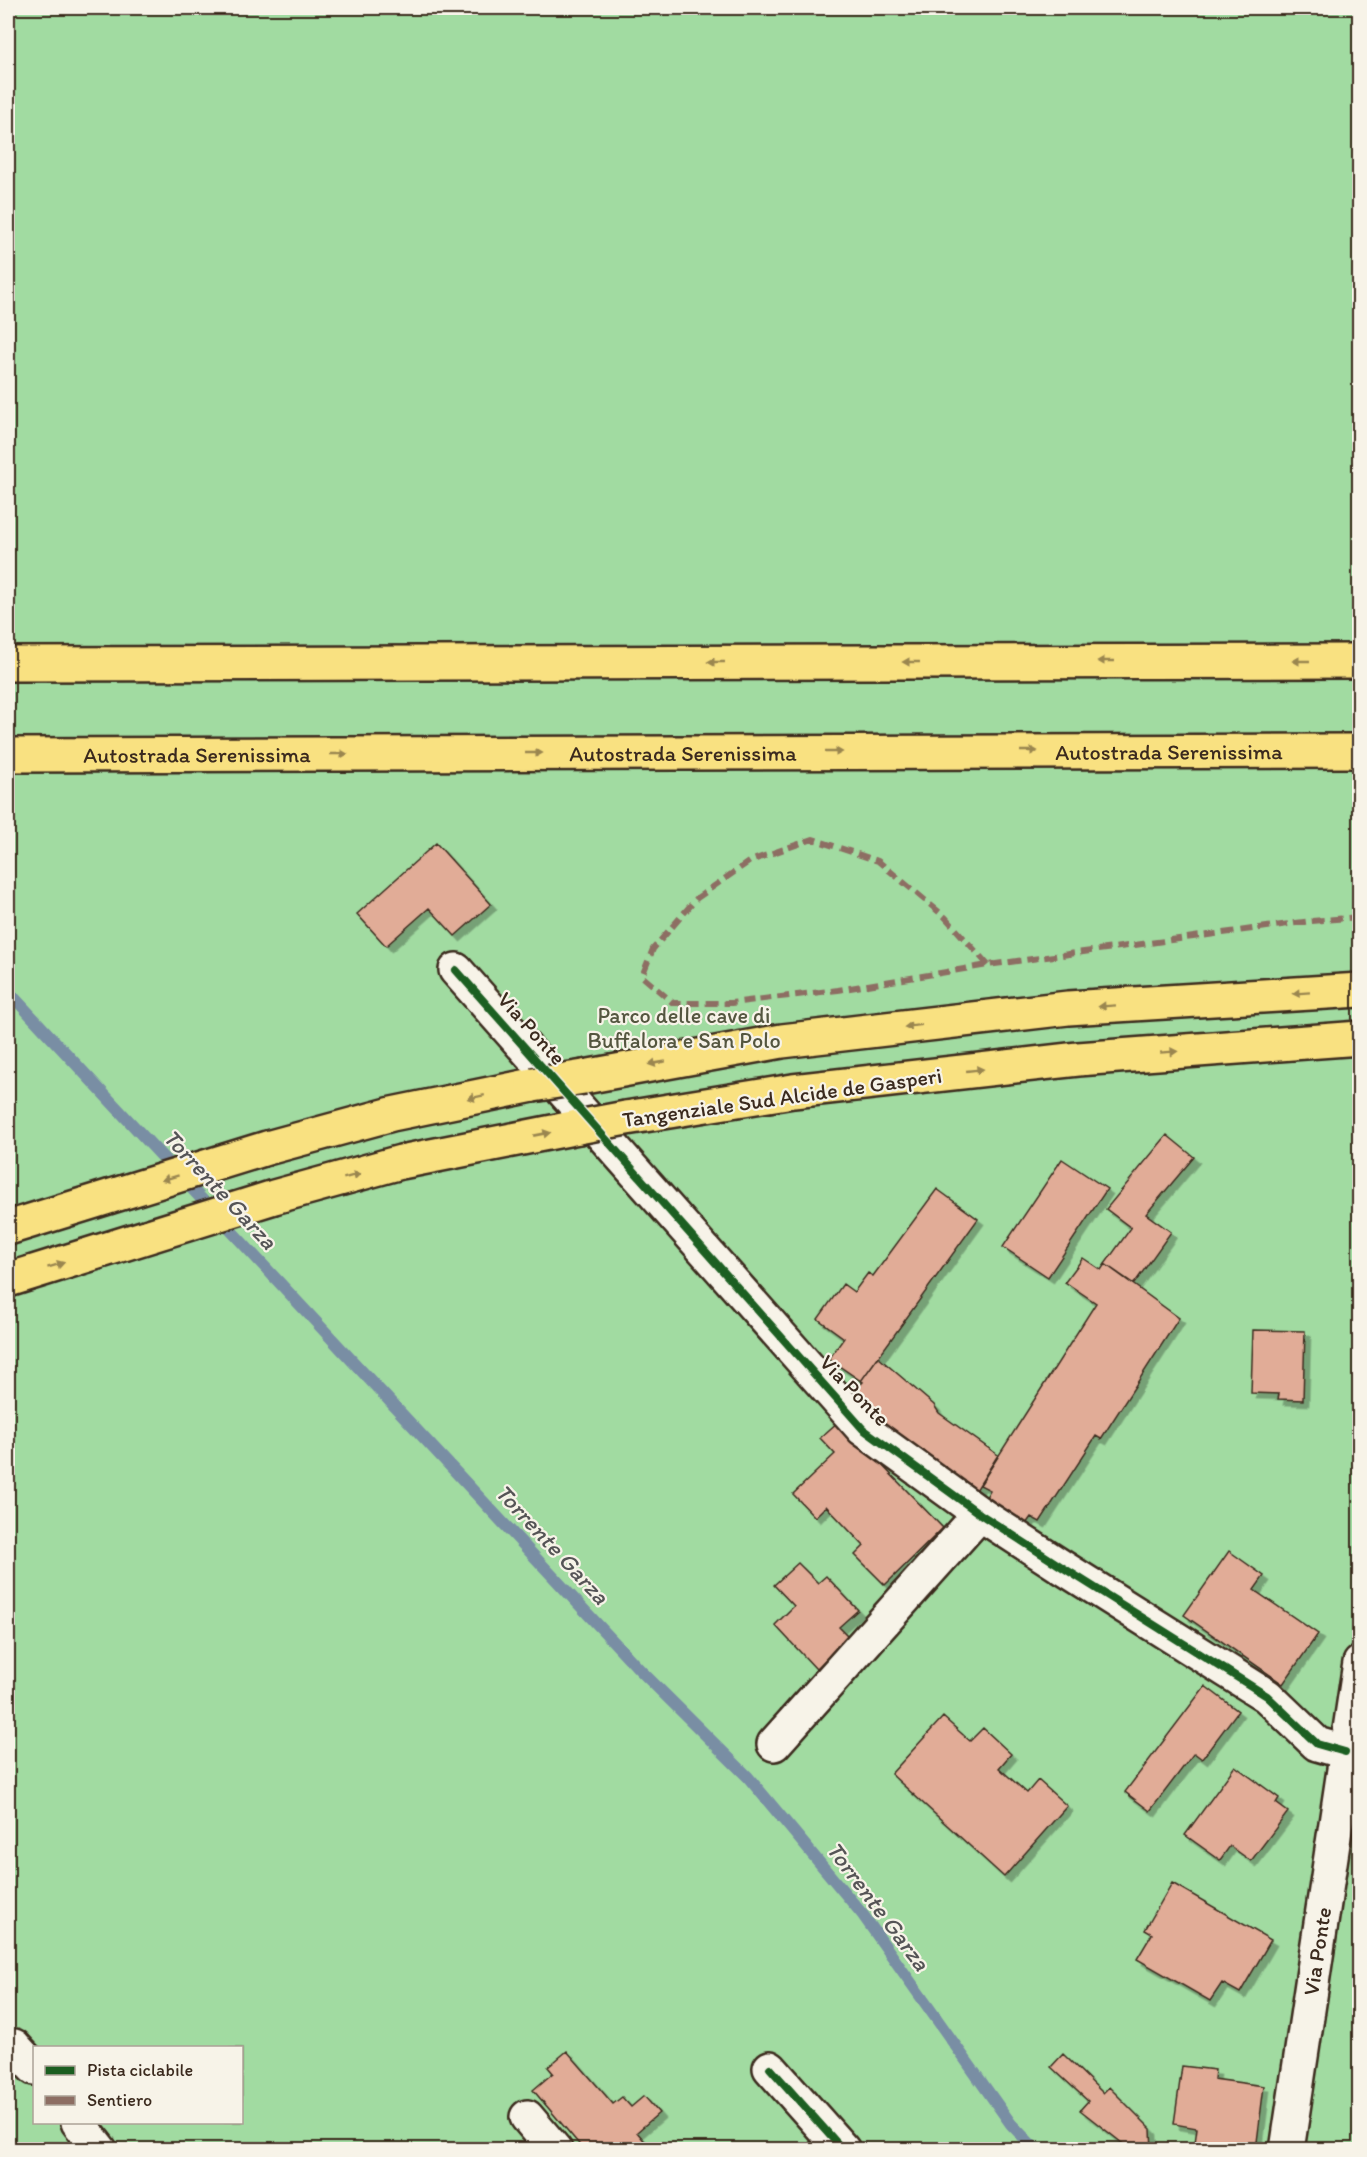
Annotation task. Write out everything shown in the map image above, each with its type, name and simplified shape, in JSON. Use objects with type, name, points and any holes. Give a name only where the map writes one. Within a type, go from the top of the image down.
[{"type":"highway","points":[[8,664],[1359,661]]},
{"type":"highway","name":"Autostrada Serenissima","points":[[8,755],[1359,751]]},
{"type":"highway","points":[[8,1228],[267,1148],[392,1114],[533,1085],[782,1041],[1057,1010],[1359,990]]},
{"type":"highway","name":"Tangenziale Sud Alcide de Gasperi","points":[[8,1280],[295,1191],[401,1162],[626,1118],[793,1091],[1078,1059],[1359,1038]]},
{"type":"street","name":"Via Ponte","points":[[456,970],[863,1429],[980,1514],[1267,1696],[1317,1744],[1345,1752]]},
{"type":"street","points":[[774,1744],[980,1514]]},
{"type":"street","name":"Via Ponte","points":[[1287,2150],[1359,1663]]},
{"type":"street","points":[[770,2068],[843,2150]]},
{"type":"street","points":[[527,2117],[555,2150]]},
{"type":"street","points":[[80,2124],[100,2150]]},
{"type":"green space","name":"Parco delle cave di Buffalora e San Polo","points":[[8,8],[1359,8],[1359,2149],[8,2150]]},
{"type":"building","points":[[436,843],[491,904],[455,936],[429,908],[386,946],[357,914]]},
{"type":"building","points":[[1167,1135],[1194,1157],[1146,1214],[1171,1232],[1134,1284],[1105,1264],[1131,1228],[1106,1209]]},
{"type":"building","points":[[1062,1159],[1107,1189],[1048,1277],[1003,1247]]},
{"type":"building","points":[[937,1189],[978,1219],[861,1381],[829,1359],[844,1338],[818,1319],[843,1284],[854,1292],[868,1273],[873,1276]]},
{"type":"building","points":[[1083,1258],[1101,1270],[1105,1264],[1179,1318],[1101,1439],[1096,1436],[1040,1522],[1031,1517],[1026,1524],[986,1497],[990,1490],[980,1485],[1096,1303],[1065,1282]]},
{"type":"building","points":[[1253,1330],[1305,1331],[1303,1400],[1278,1399],[1279,1394],[1251,1393]]},
{"type":"building","points":[[878,1357],[934,1405],[939,1413],[998,1455],[975,1492],[873,1418],[851,1394],[863,1382],[861,1381]]},
{"type":"building","points":[[839,1421],[943,1528],[885,1585],[855,1555],[864,1546],[826,1506],[815,1517],[793,1494],[835,1454],[820,1438]]},
{"type":"building","points":[[1229,1551],[1264,1576],[1254,1590],[1318,1634],[1283,1684],[1184,1615]]},
{"type":"building","points":[[798,1563],[818,1583],[826,1576],[858,1610],[839,1627],[849,1637],[816,1669],[775,1625],[794,1606],[774,1585]]},
{"type":"building","points":[[1205,1686],[1238,1711],[1202,1759],[1194,1753],[1150,1811],[1125,1792]]},
{"type":"building","points":[[943,1717],[970,1741],[983,1728],[1011,1754],[999,1768],[1027,1793],[1038,1780],[1067,1806],[1004,1877],[891,1774]]},
{"type":"building","points":[[1235,1766],[1279,1798],[1276,1803],[1288,1812],[1251,1861],[1230,1846],[1220,1860],[1185,1835]]},
{"type":"building","points":[[1172,1883],[1271,1940],[1240,1993],[1222,1983],[1210,2001],[1137,1959],[1152,1934],[1145,1930]]},
{"type":"building","points":[[567,2051],[613,2104],[622,2097],[631,2107],[644,2096],[659,2113],[637,2132],[652,2150],[584,2150],[533,2090],[553,2073],[548,2067]]},
{"type":"building","points":[[1063,2054],[1103,2093],[1109,2087],[1151,2129],[1152,2150],[1131,2150],[1080,2110],[1088,2101],[1051,2067]]},
{"type":"building","points":[[1182,2066],[1215,2070],[1214,2079],[1264,2086],[1256,2150],[1194,2150],[1197,2128],[1174,2124]]},
{"type":"waterway","name":"Torrente Garza","points":[[8,991],[640,1670],[748,1777],[863,1915],[1011,2124],[1036,2150]]},
{"type":"marked path","points":[[988,965],[945,917],[878,861],[813,839],[750,861],[697,898],[653,949],[642,976],[673,1003],[731,1003],[838,990],[988,965],[1311,921],[1360,917]]},
{"type":"cycle path","points":[[456,970],[863,1429],[980,1514],[1267,1696],[1317,1744],[1345,1752]]},
{"type":"cycle path","points":[[770,2068],[843,2150]]}]
